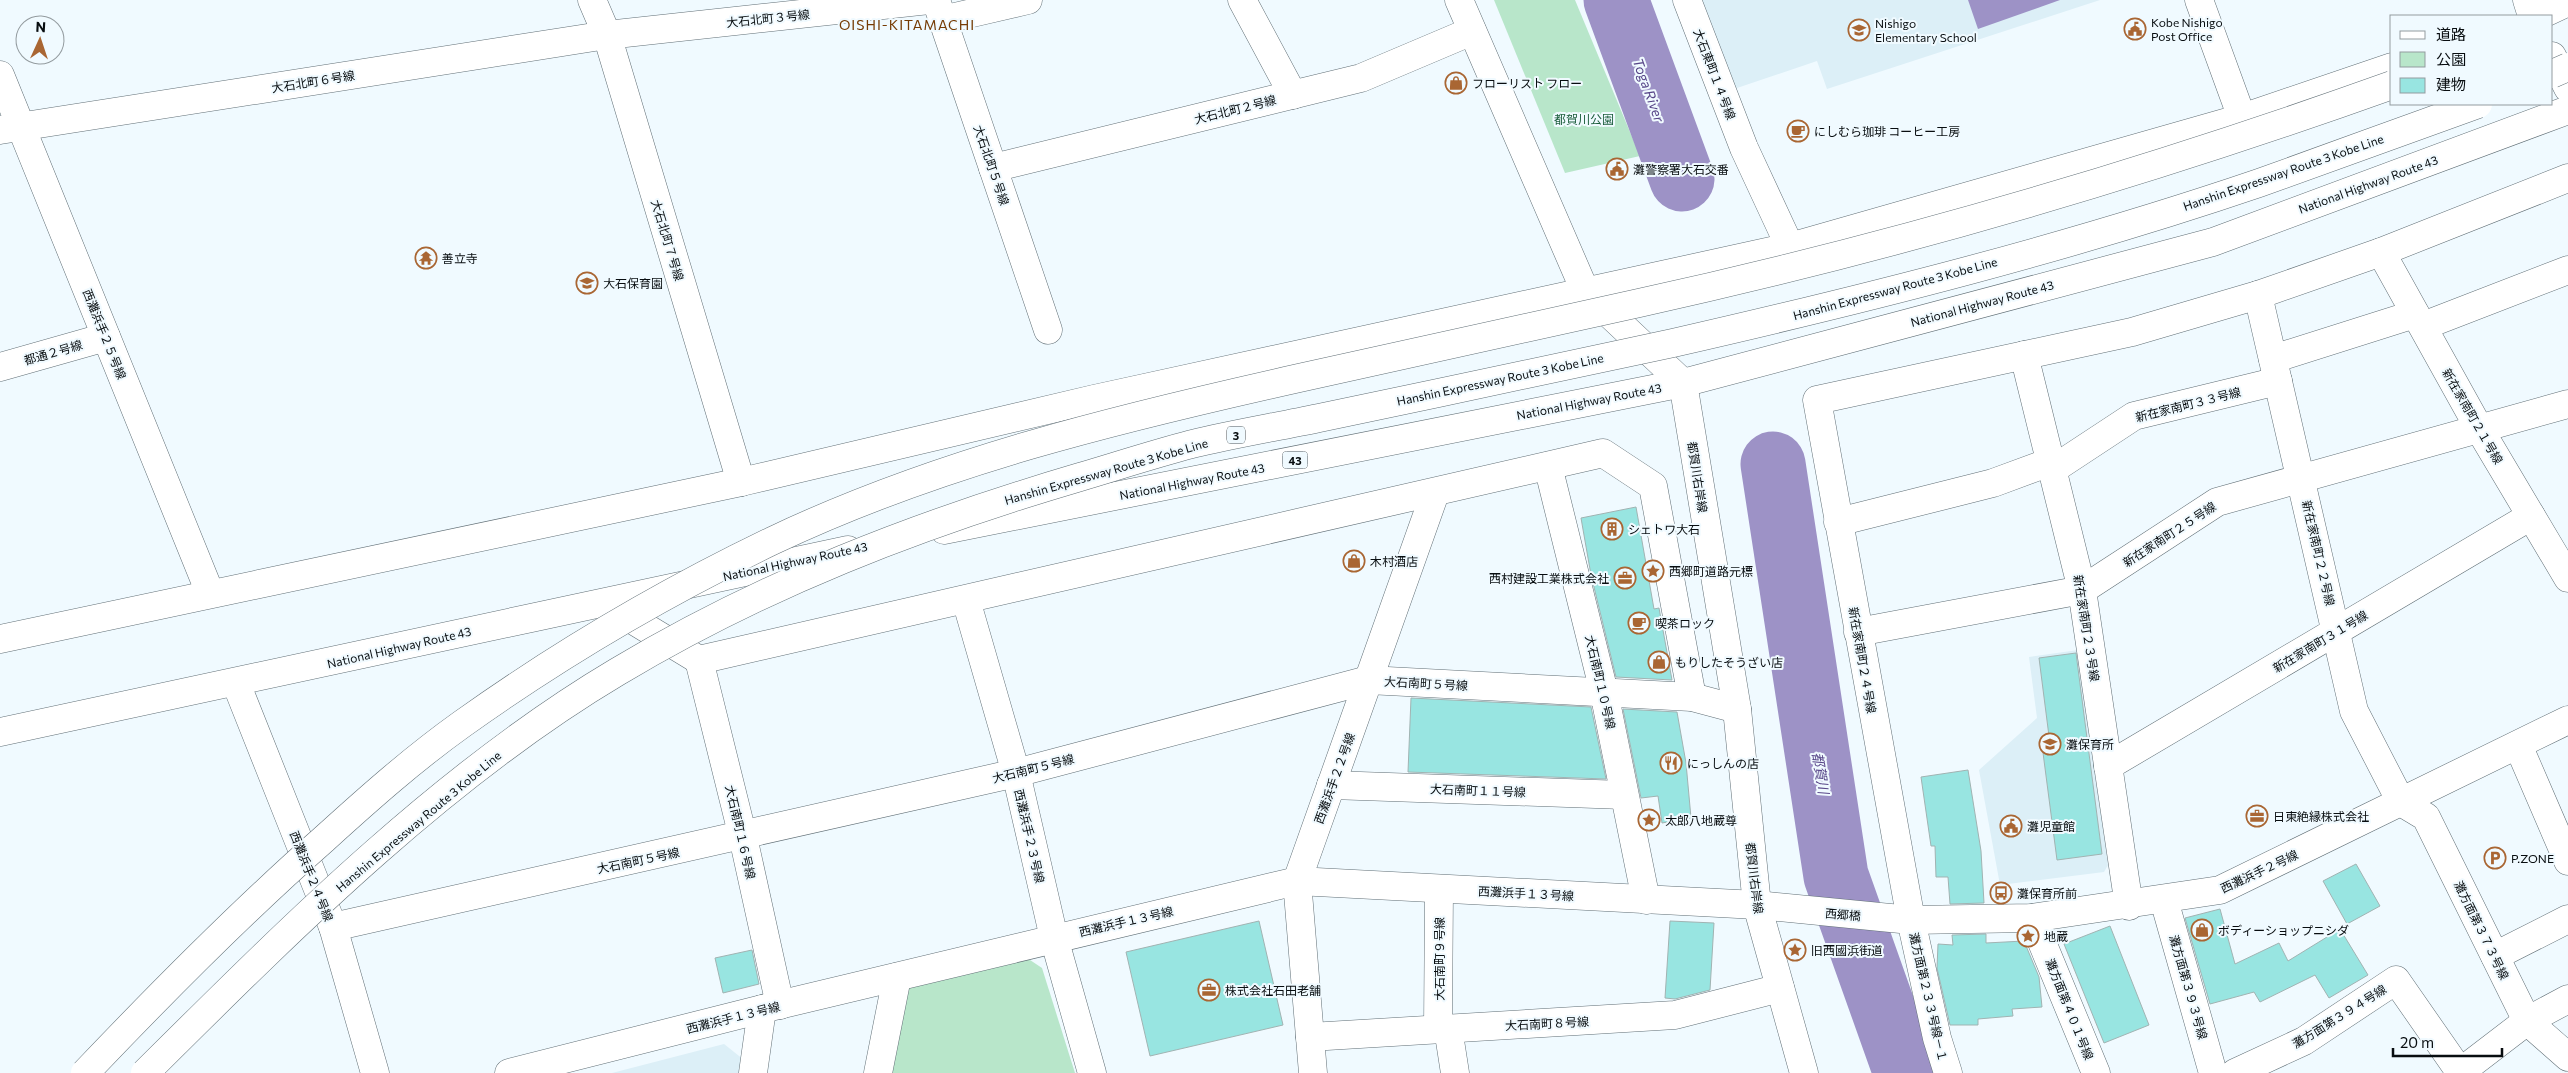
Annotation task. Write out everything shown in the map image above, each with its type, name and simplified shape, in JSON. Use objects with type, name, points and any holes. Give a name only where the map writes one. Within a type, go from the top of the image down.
[{"type":"main road","name":"大石北町７号線","points":[[592,0],[607,35],[741,482]]},
{"type":"main road","name":"大石北町３号線","points":[[607,35],[1028,0]]},
{"type":"main road","points":[[1242,0],[1293,95]]},
{"type":"main road","points":[[1459,0],[1585,291],[1683,383]]},
{"type":"main road","name":"大石東町１４号線","points":[[1687,0],[1744,148],[1790,247]]},
{"type":"main road","points":[[2199,0],[2242,118]]},
{"type":"main road","points":[[2527,0],[2532,15]]},
{"type":"main road","points":[[2540,15],[2568,2]]},
{"type":"main road","name":"大石北町５号線","points":[[935,7],[993,168],[1048,330]]},
{"type":"main road","points":[[2553,24],[2568,17]]},
{"type":"main road","name":"大石北町２号線","points":[[993,168],[1361,78],[1472,31]]},
{"type":"main road","name":"大石北町６号線","points":[[10,128],[607,35]]},
{"type":"main road","points":[[2553,58],[2568,88]]},
{"type":"main road","points":[[2553,74],[2568,67]]},
{"type":"main road","points":[[0,639],[741,482],[1094,399],[1790,247],[2242,118],[2390,68]]},
{"type":"main road","name":"西灘浜手２５号線","points":[[0,75],[10,128],[106,337],[210,594]]},
{"type":"main road","points":[[85,1073],[187,966],[277,881],[384,785],[458,727],[595,637],[662,598],[775,540],[886,493],[1028,446],[1167,407],[1659,299],[1838,255],[2042,200],[2228,143],[2390,87]]},
{"type":"main road","name":"Hanshin Expressway Route 3 Kobe Line","points":[[145,1073],[296,925],[484,762],[546,717],[616,673],[688,632],[798,576],[918,528],[1038,489],[1190,445],[1670,343],[1847,302],[2056,246],[2254,184],[2475,105]]},
{"type":"main road","name":"National Highway Route 43","points":[[0,732],[236,683],[603,601],[937,532],[1683,383],[2213,242],[2568,110]]},
{"type":"main road","points":[[2024,355],[2132,332],[2258,295],[2381,252],[2568,178]]},
{"type":"main road","name":"新在家南町２１号線","points":[[2381,252],[2480,430],[2568,578]]},
{"type":"main road","name":"新在家南町３３号線","points":[[1838,522],[1993,483],[2051,466],[2134,416],[2276,370],[2568,270]]},
{"type":"main road","name":"新在家南町２２号線","points":[[2258,295],[2354,711],[2401,802]]},
{"type":"main road","name":"都通２号線","points":[[0,367],[106,337]]},
{"type":"main road","name":"新在家南町２４号線","points":[[1901,919],[1858,632],[1817,400],[2024,355]]},
{"type":"main road","name":"新在家南町２３号線","points":[[2024,355],[2082,590],[2129,906]]},
{"type":"main road","name":"都賀川右岸線","points":[[1683,383],[1737,709],[1757,905],[1804,1073]]},
{"type":"main road","name":"新在家南町２５号線","points":[[1858,632],[2082,590],[2217,502],[2302,480],[2568,404]]},
{"type":"main road","points":[[603,601],[699,660],[1603,453],[1653,486],[1692,697]]},
{"type":"main road","name":"大石南町１０号線","points":[[1548,466],[1604,692],[1646,900]]},
{"type":"main road","name":"西灘浜手２２号線","points":[[1313,1073],[1297,881],[1435,492]]},
{"type":"main road","name":"新在家南町３１号線","points":[[2108,766],[2531,516]]},
{"type":"main road","name":"西灘浜手２３号線","points":[[966,600],[1016,773],[1054,938],[1092,1073]]},
{"type":"main road","name":"大石南町１６号線","points":[[699,660],[743,836],[771,1007]]},
{"type":"main road","name":"大石南町５号線","points":[[333,927],[1016,773],[1368,680],[1692,697],[1737,709]]},
{"type":"main road","name":"西灘浜手２４号線","points":[[236,683],[333,927],[375,1073]]},
{"type":"main road","name":"西灘浜手２号線","points":[[1901,919],[2032,918],[2129,906],[2220,890],[2568,720]]},
{"type":"main road","points":[[2518,744],[2568,861]]},
{"type":"main road","name":"大石南町１１号線","points":[[1331,785],[1624,795]]},
{"type":"main road","name":"灘方面第３７３号線","points":[[2401,802],[2426,817],[2527,1021],[2568,1056]]},
{"type":"main road","name":"西灘浜手１３号線","points":[[509,1073],[1054,938],[1297,881],[1757,905]]},
{"type":"main road","name":"大石南町９号線","points":[[1439,889],[1443,1029],[1455,1073]]},
{"type":"main road","name":"灘方面第３９３号線","points":[[2164,900],[2213,1073]]},
{"type":"main road","name":"西郷橋","points":[[1757,905],[1901,919]]},
{"type":"main road","name":"灘方面第４０１号線","points":[[2032,918],[2096,1073]]},
{"type":"main road","name":"灘方面第２３３号線－１","points":[[1901,919],[1948,1073]]},
{"type":"main road","points":[[2495,956],[2568,919]]},
{"type":"main road","points":[[878,1073],[897,977]]},
{"type":"main road","name":"灘方面第３９４号線","points":[[2235,1073],[2304,1041],[2396,980],[2459,1073]]},
{"type":"main road","name":"大石南町８号線","points":[[1310,1037],[1675,1015],[1780,988]]},
{"type":"main road","points":[[2459,1073],[2527,1021],[2568,999]]},
{"type":"main road","points":[[753,1073],[771,1007]]},
{"type":"shaded area","name":"Nishigo Elementary School","points":[[1700,0],[2100,0],[1827,89],[1817,61],[1734,89]]},
{"type":"shaded area","points":[[1968,0],[2060,0],[1978,29]]},
{"type":"shaded area","name":"灘保育所","points":[[2078,650],[2108,865],[2104,872],[2000,885],[1979,770],[2037,718],[2029,657]]},
{"type":"shaded area","points":[[724,1044],[744,1060],[742,1073],[612,1073]]},
{"type":"green space","name":"都賀川公園","points":[[1494,0],[1575,0],[1640,156],[1565,173]]},
{"type":"green space","points":[[1027,958],[1042,968],[1075,1073],[888,1073],[907,988]]},
{"type":"building","points":[[1636,507],[1654,609],[1659,608],[1672,680],[1616,677],[1591,575],[1581,518]]},
{"type":"building","points":[[2076,653],[2102,854],[2057,860],[2042,745],[2050,744],[2039,658]]},
{"type":"building","points":[[1411,698],[1591,707],[1606,779],[1408,772]]},
{"type":"building","points":[[1623,709],[1677,712],[1686,763],[1691,818],[1662,823],[1658,796],[1641,798]]},
{"type":"building","points":[[1968,770],[1981,851],[1984,903],[1950,904],[1948,877],[1936,877],[1935,846],[1931,846],[1921,777]]},
{"type":"building","points":[[2356,864],[2380,906],[2347,924],[2323,881]]},
{"type":"building","points":[[2220,909],[2235,964],[2279,943],[2288,961],[2340,929],[2368,975],[2329,998],[2315,975],[2260,1002],[2254,992],[2210,1004],[2185,918]]},
{"type":"building","points":[[1259,921],[1283,1025],[1150,1056],[1126,952]]},
{"type":"building","points":[[1670,921],[1714,923],[1710,990],[1675,999],[1665,998]]},
{"type":"building","points":[[2110,926],[2149,1025],[2104,1043],[2064,944]]},
{"type":"building","points":[[1986,934],[1986,943],[2024,941],[2039,977],[2042,1007],[2012,1009],[2013,1016],[1978,1019],[1978,1025],[1950,1025],[1937,968],[1938,944],[1953,945],[1952,935]]},
{"type":"building","points":[[752,950],[759,984],[723,993],[715,958]]},
{"type":"waterway","name":"Toga River","points":[[1616,0],[1682,179]]},
{"type":"waterway","name":"都賀川","points":[[1773,464],[1836,876],[1906,1073]]},
{"type":"place","name":"Kobe Nishigo Post Office","points":[[2135,29]]},
{"type":"place","name":"Nishigo Elementary School","points":[[1859,30]]},
{"type":"place","name":"フローリスト フロー","points":[[1456,83]]},
{"type":"place","name":"にしむら珈琲 コーヒー工房","points":[[1798,131]]},
{"type":"place","name":"灘警察署大石交番","points":[[1617,169]]},
{"type":"place","name":"善立寺","points":[[426,258]]},
{"type":"place","name":"大石保育園","points":[[587,283]]},
{"type":"place","name":"シェトワ大石","points":[[1612,529]]},
{"type":"place","name":"木村酒店","points":[[1354,561]]},
{"type":"place","name":"西郷町道路元標","points":[[1653,571]]},
{"type":"place","name":"西村建設工業株式会社","points":[[1625,578]]},
{"type":"place","name":"喫茶ロック","points":[[1639,623]]},
{"type":"place","name":"もりしたそうざい店","points":[[1659,662]]},
{"type":"place","name":"灘保育所","points":[[2050,744]]},
{"type":"place","name":"にっしんの店","points":[[1671,763]]},
{"type":"place","name":"日東絶縁株式会社","points":[[2257,816]]},
{"type":"place","name":"太郎八地蔵尊","points":[[1649,820]]},
{"type":"place","name":"灘児童館","points":[[2011,826]]},
{"type":"place","name":"P.ZONE","points":[[2495,858]]},
{"type":"place","name":"灘保育所前","points":[[2001,893]]},
{"type":"place","name":"ボディーショップニシダ","points":[[2202,930]]},
{"type":"place","name":"地蔵","points":[[2028,936]]},
{"type":"place","name":"旧西國浜街道","points":[[1795,950]]},
{"type":"place","name":"株式会社石田老舗","points":[[1209,990]]},
{"type":"district","name":"OISHI-KITAMACHI","points":[[907,24]]}]
